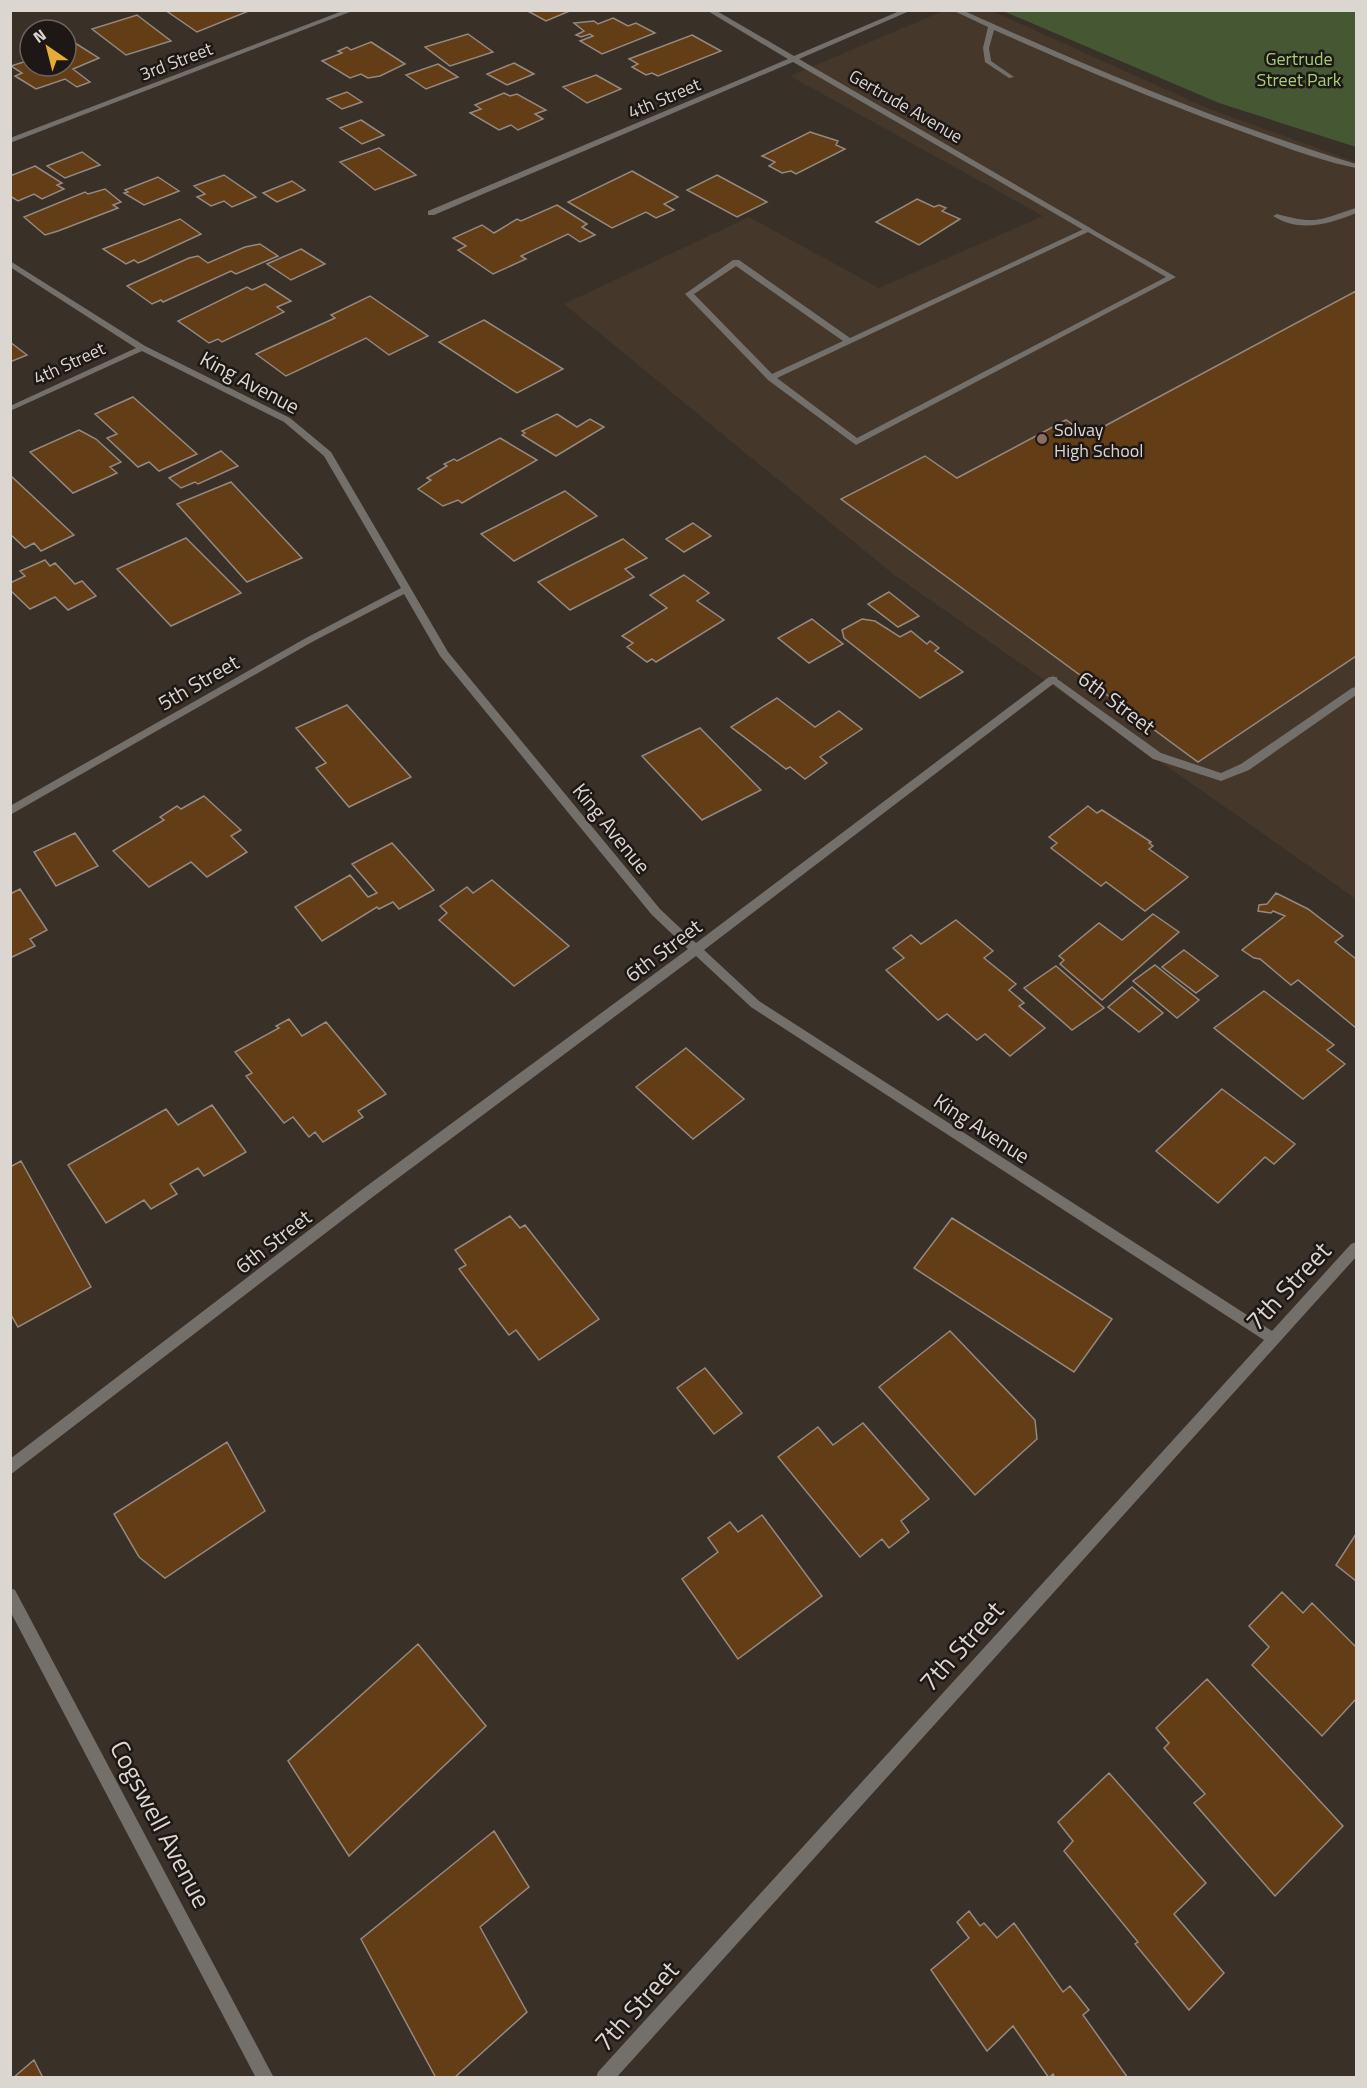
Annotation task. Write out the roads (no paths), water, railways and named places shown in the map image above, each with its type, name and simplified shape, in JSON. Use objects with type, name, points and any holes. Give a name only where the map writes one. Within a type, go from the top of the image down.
[{"type":"street","name":"3rd Street","points":[[10,141],[352,10]]},
{"type":"street","name":"Gertrude Avenue","points":[[710,10],[1172,277],[856,441],[771,378]]},
{"type":"street","name":"4th Street","points":[[431,213],[796,60],[909,10]]},
{"type":"street","points":[[955,10],[1112,81],[1203,115],[1356,166]]},
{"type":"street","points":[[991,27],[986,48],[988,62],[1011,77]]},
{"type":"street","points":[[1277,216],[1303,226],[1334,220],[1356,210]]},
{"type":"street","points":[[849,341],[736,262],[689,294],[771,378],[1088,228]]},
{"type":"street","name":"King Avenue","points":[[10,263],[142,348],[287,420],[328,454],[444,654],[656,912],[755,1004],[1272,1338]]},
{"type":"street","name":"4th Street","points":[[10,409],[142,348]]},
{"type":"street","name":"5th Street","points":[[10,811],[309,640],[406,589]]},
{"type":"street","name":"6th Street","points":[[10,1468],[365,1195],[695,950],[1053,679],[1157,756],[1221,777],[1245,767],[1356,690]]},
{"type":"street","name":"7th Street","points":[[604,2078],[1272,1338],[1356,1248]]},
{"type":"street","name":"Cogswell Avenue","points":[[10,1595],[266,2078]]},
{"type":"place","name":"Solvay High School","points":[[1042,439]]},
{"type":"park label","name":"Gertrude Street Park","points":[[1299,68]]}]
